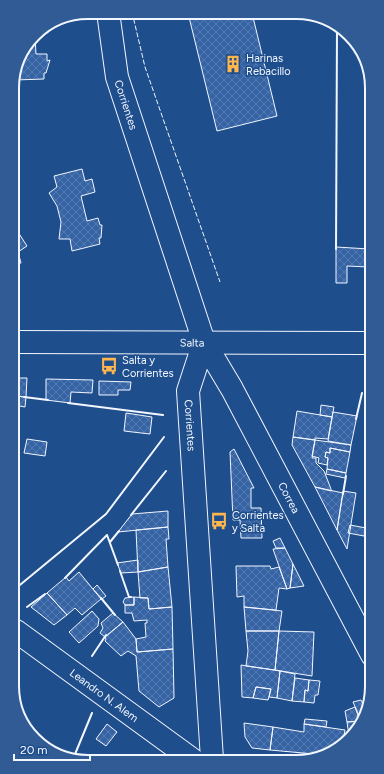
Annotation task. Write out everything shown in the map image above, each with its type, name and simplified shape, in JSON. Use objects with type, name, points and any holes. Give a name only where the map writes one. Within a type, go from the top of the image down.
[{"type":"street","name":"Corrientes","points":[[109,19],[117,77],[204,342],[188,391],[212,755]]},
{"type":"street","name":"Salta","points":[[19,342],[365,343]]},
{"type":"street","name":"Correa","points":[[204,342],[232,389],[365,642]]},
{"type":"street","name":"Leandro N. Alem","points":[[19,633],[186,755]]},
{"type":"building","name":"Harinas Rebacillo","points":[[189,19],[253,19],[277,116],[217,131]]},
{"type":"building","points":[[35,44],[36,54],[47,54],[47,61],[50,60],[46,73],[44,73],[44,79],[19,80],[24,62]]},
{"type":"building","points":[[82,169],[85,181],[92,179],[95,192],[81,196],[87,221],[98,218],[100,225],[102,225],[101,238],[99,238],[100,244],[72,251],[70,239],[59,239],[61,222],[57,206],[49,193],[57,187],[54,176]]},
{"type":"building","points":[[19,234],[27,246],[19,251]]},
{"type":"building","points":[[336,247],[365,249],[365,267],[347,266],[347,283],[336,283]]},
{"type":"building","points":[[19,378],[27,378],[26,397],[19,396]]},
{"type":"building","points":[[46,379],[93,380],[92,393],[71,392],[70,403],[46,400]]},
{"type":"building","points":[[99,381],[131,382],[130,390],[118,390],[118,395],[99,395]]},
{"type":"building","points":[[19,396],[26,397],[25,407],[19,406]]},
{"type":"building","points":[[321,405],[334,407],[332,417],[320,415]]},
{"type":"building","points":[[297,411],[332,417],[328,439],[315,438],[315,440],[293,437]]},
{"type":"building","points":[[333,412],[357,416],[351,445],[328,441]]},
{"type":"building","points":[[126,413],[152,417],[150,434],[124,431]]},
{"type":"building","points":[[293,437],[315,440],[312,458],[316,458],[316,463],[324,471],[331,491],[315,487],[292,445]]},
{"type":"building","points":[[27,439],[47,442],[45,456],[24,453]]},
{"type":"building","points":[[315,440],[351,445],[350,452],[330,448],[330,453],[326,452],[325,457],[328,458],[327,465],[318,463],[319,458],[312,456]]},
{"type":"building","points":[[330,448],[350,452],[346,473],[327,469],[328,458],[325,457],[326,452],[330,453]]},
{"type":"building","points":[[234,449],[254,488],[251,488],[251,508],[261,508],[262,538],[241,538],[240,520],[233,520],[230,452]]},
{"type":"building","points":[[327,469],[346,473],[345,478],[326,474]]},
{"type":"building","points":[[315,487],[343,493],[337,530]]},
{"type":"building","points":[[343,491],[356,493],[347,549],[337,530]]},
{"type":"building","points":[[168,511],[168,527],[118,532],[132,514]]},
{"type":"building","points":[[350,525],[365,528],[364,536],[348,533]]},
{"type":"building","points":[[168,527],[169,539],[166,539],[168,567],[138,572],[136,530]]},
{"type":"building","points":[[280,538],[285,548],[276,548],[273,541]]},
{"type":"building","points":[[285,548],[293,564],[290,588],[287,589],[273,549]]},
{"type":"building","points":[[138,560],[138,572],[121,573],[117,563]]},
{"type":"building","points":[[293,564],[304,586],[290,588]]},
{"type":"building","points":[[236,566],[270,566],[271,569],[279,567],[287,589],[279,588],[276,610],[244,607],[244,596],[237,597]]},
{"type":"building","points":[[168,567],[172,607],[149,609],[148,598],[140,598],[138,572]]},
{"type":"building","points":[[79,572],[101,599],[82,615],[75,608],[67,615],[47,593],[66,577],[69,581]]},
{"type":"building","points":[[97,585],[106,596],[102,599],[93,589]]},
{"type":"building","points":[[47,593],[67,615],[54,625],[31,607]]},
{"type":"building","points":[[134,597],[148,598],[149,609],[172,607],[173,649],[137,652],[136,639],[146,637],[145,623],[147,623],[147,620],[134,621],[132,613],[125,613],[125,605],[134,605]]},
{"type":"building","points":[[134,597],[134,605],[125,605],[123,602],[125,598]]},
{"type":"building","points":[[244,607],[282,611],[279,631],[246,631]]},
{"type":"building","points":[[92,611],[99,619],[98,626],[79,643],[69,632]]},
{"type":"building","points":[[113,613],[123,622],[105,637],[100,633],[103,628],[101,623]]},
{"type":"building","points":[[123,622],[136,639],[137,652],[173,649],[174,698],[159,707],[139,691],[136,656],[128,651],[121,656],[105,641],[105,637]]},
{"type":"building","points":[[246,631],[279,631],[275,670],[246,666],[248,651]]},
{"type":"building","points":[[279,631],[314,632],[312,676],[275,670]]},
{"type":"building","points":[[241,665],[280,671],[277,698],[269,697],[271,689],[256,687],[253,698],[242,697]]},
{"type":"building","points":[[280,671],[295,674],[292,701],[277,698]]},
{"type":"building","points":[[295,678],[309,680],[308,691],[305,690],[304,702],[292,701]]},
{"type":"building","points":[[309,680],[320,681],[318,695],[315,695],[314,703],[304,702],[305,690],[308,691]]},
{"type":"building","points":[[256,687],[271,689],[268,700],[253,698]]},
{"type":"building","points":[[361,700],[363,703],[359,715],[353,702]]},
{"type":"building","points":[[355,707],[358,716],[355,721],[347,722],[345,711]]},
{"type":"building","points":[[305,719],[327,721],[326,727],[304,724]]},
{"type":"building","points":[[355,721],[348,731],[347,722]]},
{"type":"building","points":[[244,723],[273,727],[270,750],[252,748],[245,737]]},
{"type":"building","points":[[107,724],[117,732],[106,746],[96,739]]},
{"type":"building","points":[[304,724],[345,730],[344,735],[334,743],[326,748],[310,754],[270,750],[273,727],[304,732]]},
{"type":"fence","points":[[134,19],[145,67],[220,282]]},
{"type":"wall","points":[[336,249],[337,33]]},
{"type":"wall","points":[[356,419],[362,393]]},
{"type":"wall","points":[[24,397],[48,400]]},
{"type":"wall","points":[[68,403],[163,415]]},
{"type":"wall","points":[[19,586],[106,514],[164,437]]},
{"type":"wall","points":[[131,515],[166,471]]},
{"type":"wall","points":[[343,494],[346,476]]},
{"type":"wall","points":[[110,542],[119,531]]},
{"type":"wall","points":[[65,578],[107,535],[118,565]]},
{"type":"wall","points":[[120,571],[129,597],[131,597]]},
{"type":"wall","points":[[27,607],[45,594]]},
{"type":"wall","points":[[101,598],[115,615]]},
{"type":"wall","points":[[92,656],[106,635]]},
{"type":"wall","points":[[75,754],[92,713]]},
{"type":"place","name":"Harinas Rebacillo","points":[[233,64]]},
{"type":"place","name":"Salta y Corrientes","points":[[109,366]]},
{"type":"place","name":"Corrientes y Salta","points":[[219,521]]}]
